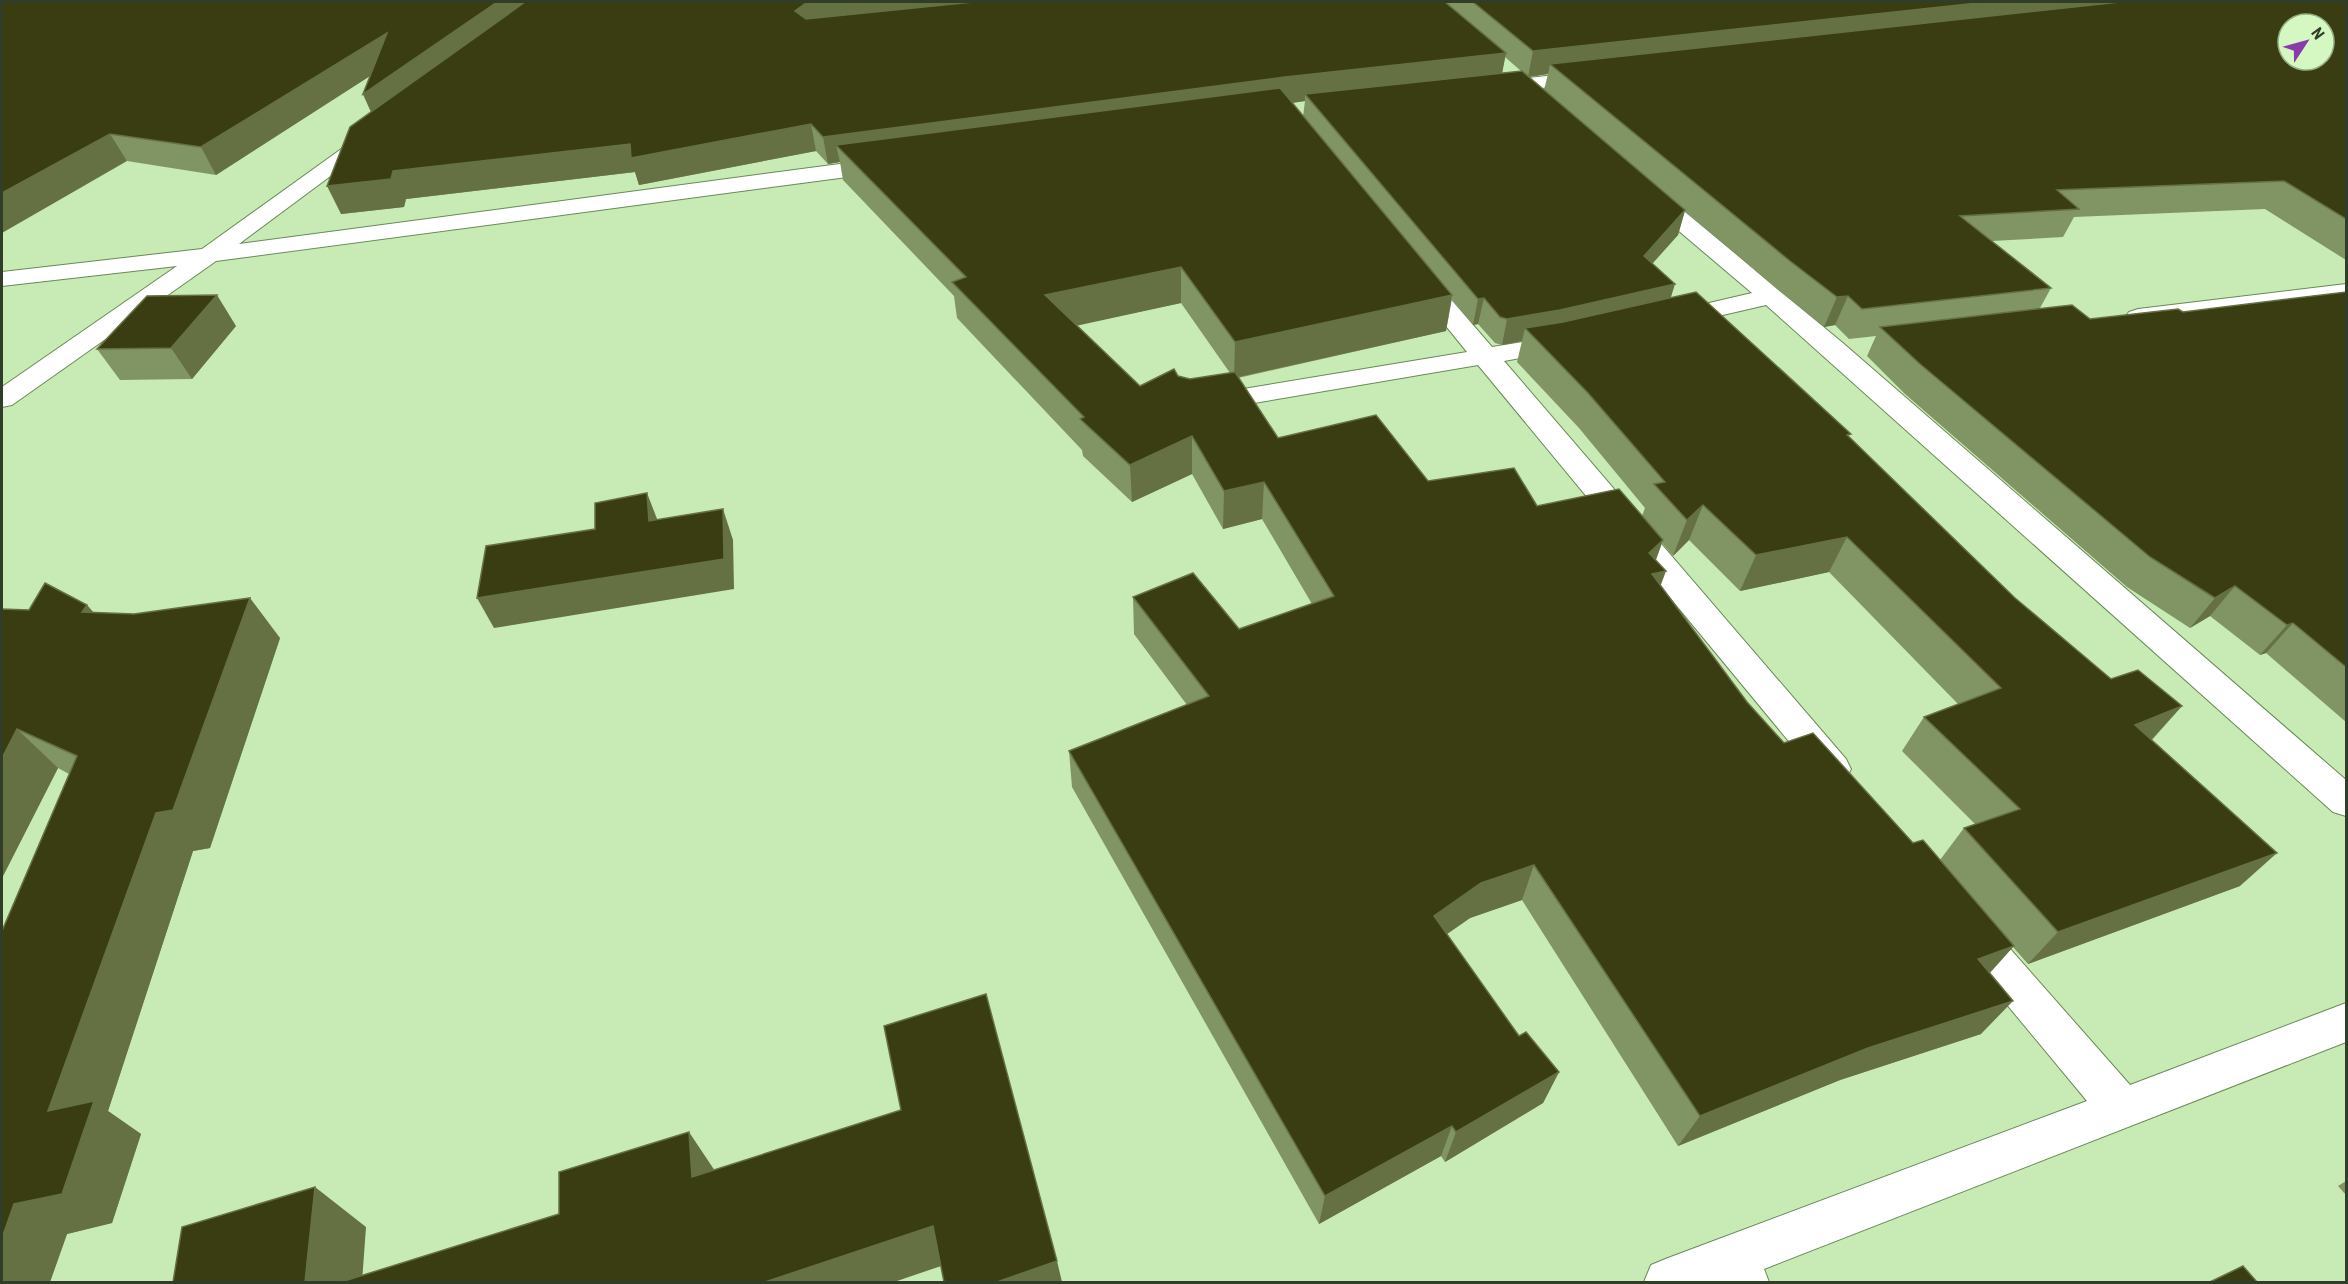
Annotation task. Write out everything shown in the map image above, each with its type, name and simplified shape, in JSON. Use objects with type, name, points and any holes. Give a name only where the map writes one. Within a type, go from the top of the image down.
[{"type":"street","points":[[1495,62],[1548,108]]},
{"type":"street","points":[[1476,90],[1615,74]]},
{"type":"street","points":[[2,399],[209,255],[392,121]]},
{"type":"street","points":[[2,279],[209,255],[906,163]]},
{"type":"street","points":[[1627,176],[1768,297],[1835,350],[2346,801]]},
{"type":"street","points":[[1402,257],[1483,357],[1852,792]]},
{"type":"street","points":[[2117,319],[2346,291]]},
{"type":"street","points":[[1653,323],[1768,297]]},
{"type":"street","points":[[1190,406],[1587,339]]},
{"type":"street","points":[[1835,350],[1870,346]]},
{"type":"street","points":[[1953,910],[2122,1109]]},
{"type":"street","points":[[1668,1282],[1738,1270],[2122,1109],[2346,1023]]},
{"type":"building","points":[[2,2],[497,2],[363,94],[387,33],[201,147],[110,134],[2,193]]},
{"type":"building","points":[[525,2],[817,2],[806,3],[795,11],[806,19],[973,2],[1445,2],[1506,53],[1285,77],[823,137],[811,124],[631,158],[630,144],[393,171],[391,179],[327,186],[350,127]]},
{"type":"building","points":[[1473,2],[1987,2],[1533,51]]},
{"type":"building","points":[[2120,2],[2346,2],[2346,219],[2284,181],[2057,190],[2079,209],[1960,216],[2051,288],[1862,309],[1848,296],[1837,297],[1550,64]]},
{"type":"building","points":[[1522,71],[1685,210],[1644,256],[1675,284],[1560,310],[1507,319],[1500,317],[1484,298],[1478,299],[1305,94]]},
{"type":"building","points":[[1280,88],[1452,295],[1235,342],[1181,267],[1045,295],[1140,386],[1174,369],[1178,376],[1190,379],[1235,372],[1278,438],[1376,415],[1428,481],[1514,468],[1537,506],[1619,489],[1663,540],[1649,553],[1666,571],[1652,574],[1747,702],[1784,743],[1813,733],[1913,843],[1923,840],[2014,946],[1978,959],[2013,1001],[1868,1048],[1700,1116],[1534,865],[1481,883],[1434,916],[1519,1036],[1526,1032],[1559,1072],[1456,1132],[1452,1126],[1325,1196],[1069,751],[1209,696],[1133,597],[1193,573],[1239,629],[1334,596],[1264,482],[1224,491],[1192,436],[1130,465],[1080,419],[1084,417],[952,282],[966,277],[836,145]]},
{"type":"building","points":[[1696,292],[1851,434],[1847,435],[2015,598],[2111,679],[2138,670],[2182,706],[2135,725],[2277,853],[2058,932],[1964,828],[2020,809],[1924,717],[2001,688],[1847,537],[1756,555],[1703,505],[1687,520],[1654,484],[1665,482],[1588,393],[1525,328],[1563,322]]},
{"type":"building","points":[[2346,292],[2346,667],[2293,623],[2287,625],[2235,586],[2215,598],[2150,557],[1920,364],[1880,327],[2072,305],[2090,319],[2178,309],[2183,312]]},
{"type":"building","points":[[217,295],[171,348],[97,349],[147,296]]},
{"type":"building","points":[[647,493],[649,521],[723,509],[724,559],[477,598],[486,546],[595,529],[595,503]]},
{"type":"building","points":[[45,583],[87,605],[82,612],[134,614],[250,598],[173,810],[156,813],[48,1111],[94,1101],[62,1194],[14,1204],[2,1238],[2,931],[77,756],[17,729],[2,758],[2,609],[29,610]]},
{"type":"building","points":[[986,994],[1057,1261],[997,1282],[944,1282],[933,1226],[765,1282],[341,1282],[559,1214],[559,1172],[689,1132],[692,1177],[901,1110],[884,1026]]},
{"type":"building","points":[[315,1187],[305,1282],[173,1282],[182,1227]]},
{"type":"building","points":[[2243,1266],[2257,1282],[2210,1282]]}]
